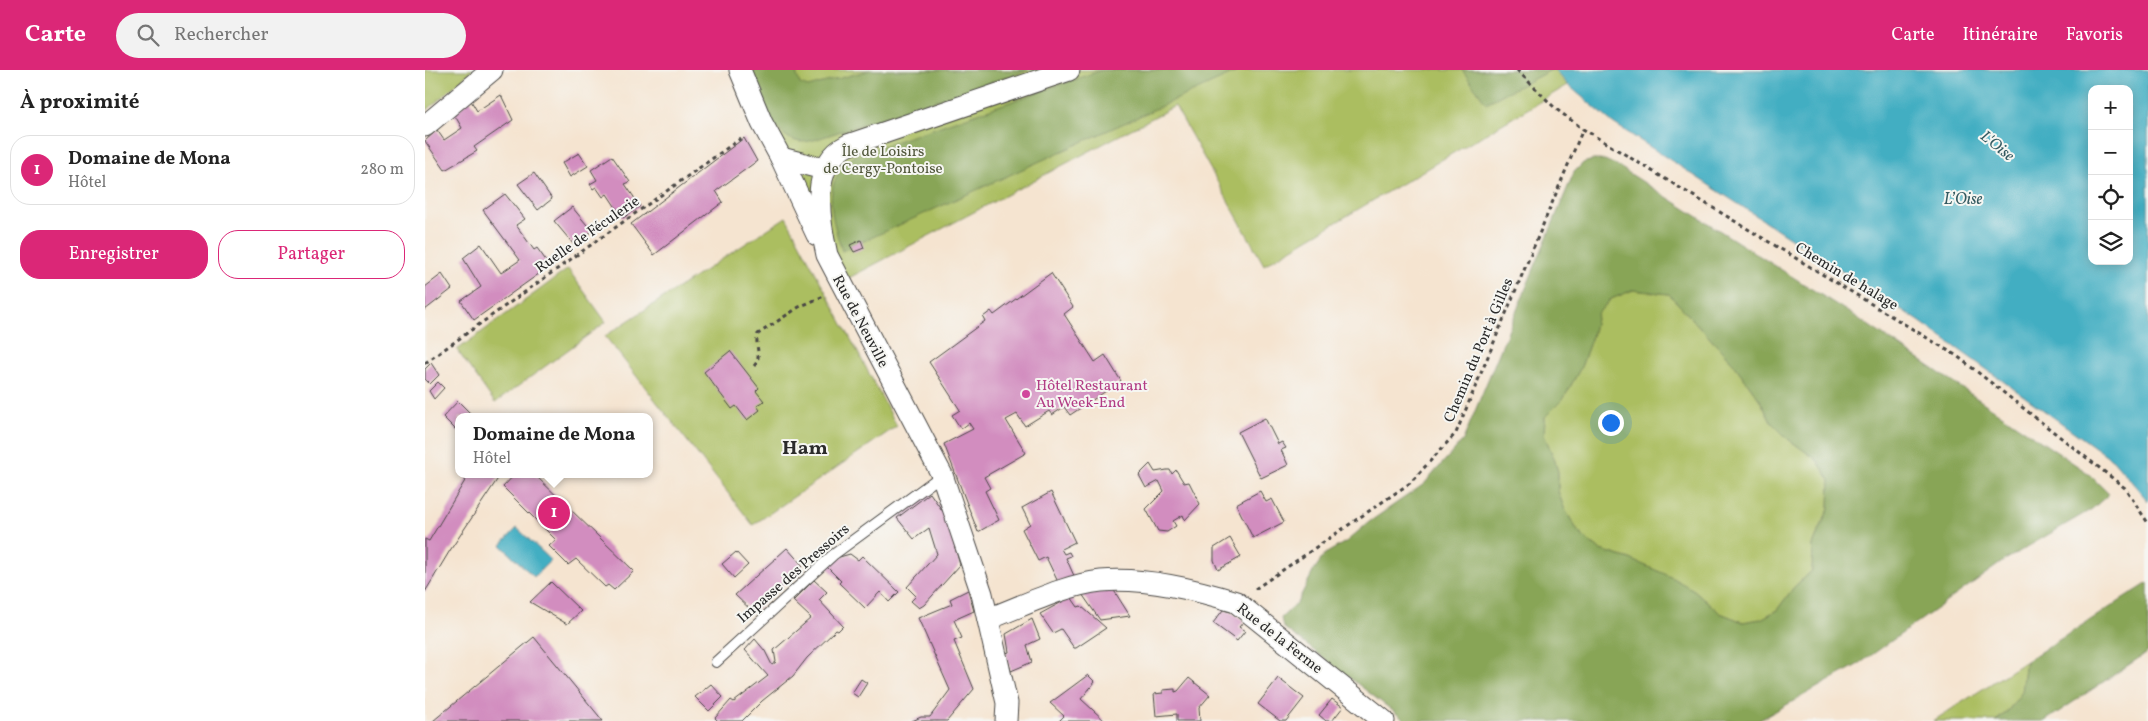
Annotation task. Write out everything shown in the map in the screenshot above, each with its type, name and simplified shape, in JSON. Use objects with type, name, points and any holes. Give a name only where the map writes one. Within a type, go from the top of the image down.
[{"type":"street","points":[[425,126],[492,70]]},
{"type":"street","points":[[740,70],[762,123],[781,158],[827,255]]},
{"type":"street","points":[[781,158],[824,169],[831,156],[839,149],[848,145],[1069,70]]},
{"type":"street","name":"Rue de Neuville","points":[[824,169],[820,209],[827,255],[942,475],[989,619],[1009,719]]},
{"type":"street","name":"Rue de la Ferme","points":[[989,619],[1073,587],[1100,581],[1157,584],[1208,593],[1236,602],[1384,721]]},
{"type":"lane","name":"Impasse des Pressoirs","points":[[716,662],[833,555],[942,475]]},
{"type":"path","name":"Chemin de halage","points":[[1517,70],[1556,109],[1583,129],[1957,356],[2125,488],[2148,524]]},
{"type":"path","name":"Ruelle de Féculerie","points":[[425,363],[762,123]]},
{"type":"path","name":"Chemin du Port à Gilles","points":[[1236,602],[1410,482],[1455,433],[1583,129]]},
{"type":"path","points":[[754,366],[759,357],[758,334],[799,306],[843,288]]},
{"type":"green space","points":[[425,70],[473,70],[425,112]]},
{"type":"green space","name":"Île de Loisirs de Cergy-Pontoise","points":[[742,70],[1555,70],[1568,85],[1264,265],[1175,106],[845,280]]},
{"type":"green space","points":[[746,70],[795,70],[800,84],[808,87],[870,70],[1029,70],[803,142],[787,137],[779,130],[765,111]]},
{"type":"green space","points":[[1102,70],[1241,70],[842,251],[832,212],[832,193],[838,174],[854,156]]},
{"type":"green space","points":[[1462,70],[1551,70],[1486,103]]},
{"type":"green space","points":[[1593,160],[1605,160],[1618,166],[1859,319],[2088,473],[2109,494],[2092,509],[2005,560],[1859,664],[1758,721],[1406,721],[1283,627],[1281,618],[1297,603],[1314,570],[1325,554],[1347,541],[1369,522],[1424,484],[1463,440],[1574,172],[1583,163]],"holes":[[[1633,290],[1669,294],[1733,363],[1760,400],[1771,422],[1788,439],[1817,460],[1830,480],[1829,508],[1813,545],[1812,571],[1794,587],[1777,610],[1761,619],[1743,622],[1720,613],[1694,590],[1667,575],[1630,559],[1600,550],[1579,533],[1564,508],[1558,491],[1558,472],[1544,435],[1545,417],[1564,398],[1581,367],[1592,336],[1597,314],[1611,299]]]},
{"type":"green space","points":[[786,217],[897,426],[753,525],[605,336]]},
{"type":"green space","points":[[568,269],[606,322],[495,403],[457,350]]},
{"type":"green space","points":[[1633,290],[1669,294],[1733,363],[1760,400],[1771,422],[1788,439],[1817,460],[1830,480],[1829,508],[1813,545],[1812,571],[1794,587],[1777,610],[1761,619],[1743,622],[1720,613],[1694,590],[1630,559],[1600,550],[1579,533],[1564,508],[1558,491],[1558,472],[1544,435],[1545,417],[1564,398],[1581,367],[1592,336],[1597,314],[1611,299]]},
{"type":"green space","points":[[2148,583],[2148,652],[2045,721],[1996,721],[2007,712],[2022,692],[2026,661]]},
{"type":"green space","points":[[2026,661],[2022,692],[2007,712],[1996,721],[1933,721]]},
{"type":"water","name":"L’Oise","points":[[1555,70],[2148,70],[2148,501],[2113,460],[1919,321],[1613,123],[1568,85]]},
{"type":"water","points":[[517,528],[551,560],[534,577],[501,545]]},
{"type":"building","points":[[501,95],[513,120],[474,147],[477,151],[445,170],[425,141],[437,130],[444,140],[462,128],[454,114],[470,99],[477,111]]},
{"type":"building","points":[[744,138],[757,161],[716,191],[723,202],[654,255],[631,224]]},
{"type":"building","points":[[579,153],[588,166],[570,177],[562,163]]},
{"type":"building","points":[[612,156],[630,182],[625,184],[640,206],[623,218],[607,194],[603,197],[596,187],[593,189],[590,184],[597,180],[591,170]]},
{"type":"building","points":[[534,173],[552,199],[538,210],[518,184]]},
{"type":"building","points":[[505,194],[525,219],[516,225],[534,250],[537,248],[550,266],[474,320],[461,301],[481,287],[463,258],[481,244],[501,273],[520,260],[483,210]]},
{"type":"building","points":[[572,207],[592,231],[574,245],[554,221]]},
{"type":"building","points":[[861,240],[864,248],[854,252],[850,245]]},
{"type":"building","name":"Hôtel Restaurant Au Week-End","points":[[1051,273],[1073,307],[1064,314],[1095,362],[1105,355],[1121,381],[1070,415],[1064,407],[1052,415],[1049,411],[1025,426],[1017,414],[1006,420],[1026,453],[984,477],[990,488],[985,491],[999,520],[978,532],[944,444],[973,429],[969,423],[961,429],[952,415],[960,410],[929,362],[985,321],[983,317],[991,311],[994,315]]},
{"type":"building","points":[[442,274],[452,289],[425,310],[425,287]]},
{"type":"building","points":[[730,351],[759,388],[756,391],[764,401],[757,406],[760,410],[747,420],[736,406],[732,409],[704,372]]},
{"type":"building","points":[[431,363],[439,375],[430,384],[425,379],[425,369]]},
{"type":"building","points":[[438,382],[444,388],[434,399],[429,391]]},
{"type":"building","points":[[458,401],[470,413],[455,413],[455,429],[443,417]]},
{"type":"building","points":[[1265,418],[1278,444],[1282,442],[1286,448],[1281,450],[1288,465],[1261,478],[1238,432]]},
{"type":"building","points":[[1150,464],[1155,472],[1170,470],[1172,474],[1176,470],[1184,483],[1189,482],[1200,504],[1185,520],[1183,515],[1173,521],[1176,526],[1167,532],[1158,531],[1146,509],[1164,491],[1159,481],[1146,488],[1139,475]]},
{"type":"building","points":[[467,478],[498,478],[425,592],[425,539],[429,541]]},
{"type":"building","points":[[511,478],[538,478],[634,571],[614,590],[608,585],[605,587],[576,559],[568,565],[549,546],[556,540],[503,487]]},
{"type":"building","points":[[1260,491],[1266,502],[1272,499],[1284,522],[1253,538],[1236,504]]},
{"type":"building","points":[[1051,492],[1075,542],[1061,549],[1064,554],[1069,552],[1071,556],[1066,558],[1075,578],[1058,582],[1046,557],[1038,561],[1022,529],[1030,524],[1022,508]]},
{"type":"building","points":[[930,493],[946,516],[960,565],[924,605],[919,608],[911,601],[916,596],[907,587],[937,554],[929,528],[914,539],[897,518]]},
{"type":"building","points":[[1230,538],[1241,557],[1218,570],[1214,560],[1214,548]]},
{"type":"building","points":[[787,548],[803,566],[753,612],[735,595]]},
{"type":"building","points":[[736,552],[748,565],[734,578],[722,564]]},
{"type":"building","points":[[850,554],[858,560],[862,556],[899,592],[889,602],[880,592],[865,608],[839,583],[841,581],[827,567],[836,558]]},
{"type":"building","points":[[814,580],[827,592],[819,600],[843,626],[838,631],[836,630],[807,658],[793,676],[762,701],[742,721],[718,721],[715,718],[731,700],[734,702],[768,676],[745,650],[755,639],[765,651],[772,665],[776,662],[774,650],[811,618],[793,601]]},
{"type":"building","points":[[551,582],[581,611],[567,624],[530,602]]},
{"type":"building","points":[[1113,589],[1130,616],[1100,620],[1082,594]]},
{"type":"building","points":[[968,590],[974,611],[954,620],[962,638],[954,641],[974,689],[947,721],[912,721],[921,717],[930,717],[950,690],[918,618],[952,604],[950,599]]},
{"type":"building","points":[[1071,597],[1078,607],[1081,606],[1106,628],[1076,648],[1074,648],[1061,629],[1053,633],[1040,614]]},
{"type":"building","points":[[1223,610],[1231,612],[1244,621],[1239,627],[1245,631],[1237,641],[1213,623]]},
{"type":"building","points":[[1032,619],[1040,639],[1027,645],[1032,662],[1011,671],[1006,653],[1009,652],[1006,634]]},
{"type":"building","points":[[534,637],[603,721],[433,721]]},
{"type":"building","points":[[1088,675],[1095,682],[1081,699],[1105,721],[1059,721],[1064,716],[1050,703]]},
{"type":"building","points":[[1189,678],[1210,695],[1199,708],[1200,721],[1177,721],[1177,714],[1156,716],[1154,694],[1163,693],[1163,690],[1175,689],[1175,692],[1178,691]]},
{"type":"building","points":[[1278,678],[1304,698],[1286,721],[1280,721],[1258,704]]},
{"type":"building","points":[[861,679],[867,683],[858,697],[852,693]]},
{"type":"building","points":[[711,684],[723,697],[709,711],[695,697]]},
{"type":"building","points":[[1332,699],[1343,707],[1332,721],[1326,721],[1319,715]]},
{"type":"place","name":"Hôtel Restaurant Au Week-End","points":[[1026,394]]},
{"type":"place","name":"Domaine de Mona","points":[[554,513]]},
{"type":"district","name":"Ham","points":[[805,447]]},
{"type":"water label","name":"L'Oise","points":[[1998,145]]}]
